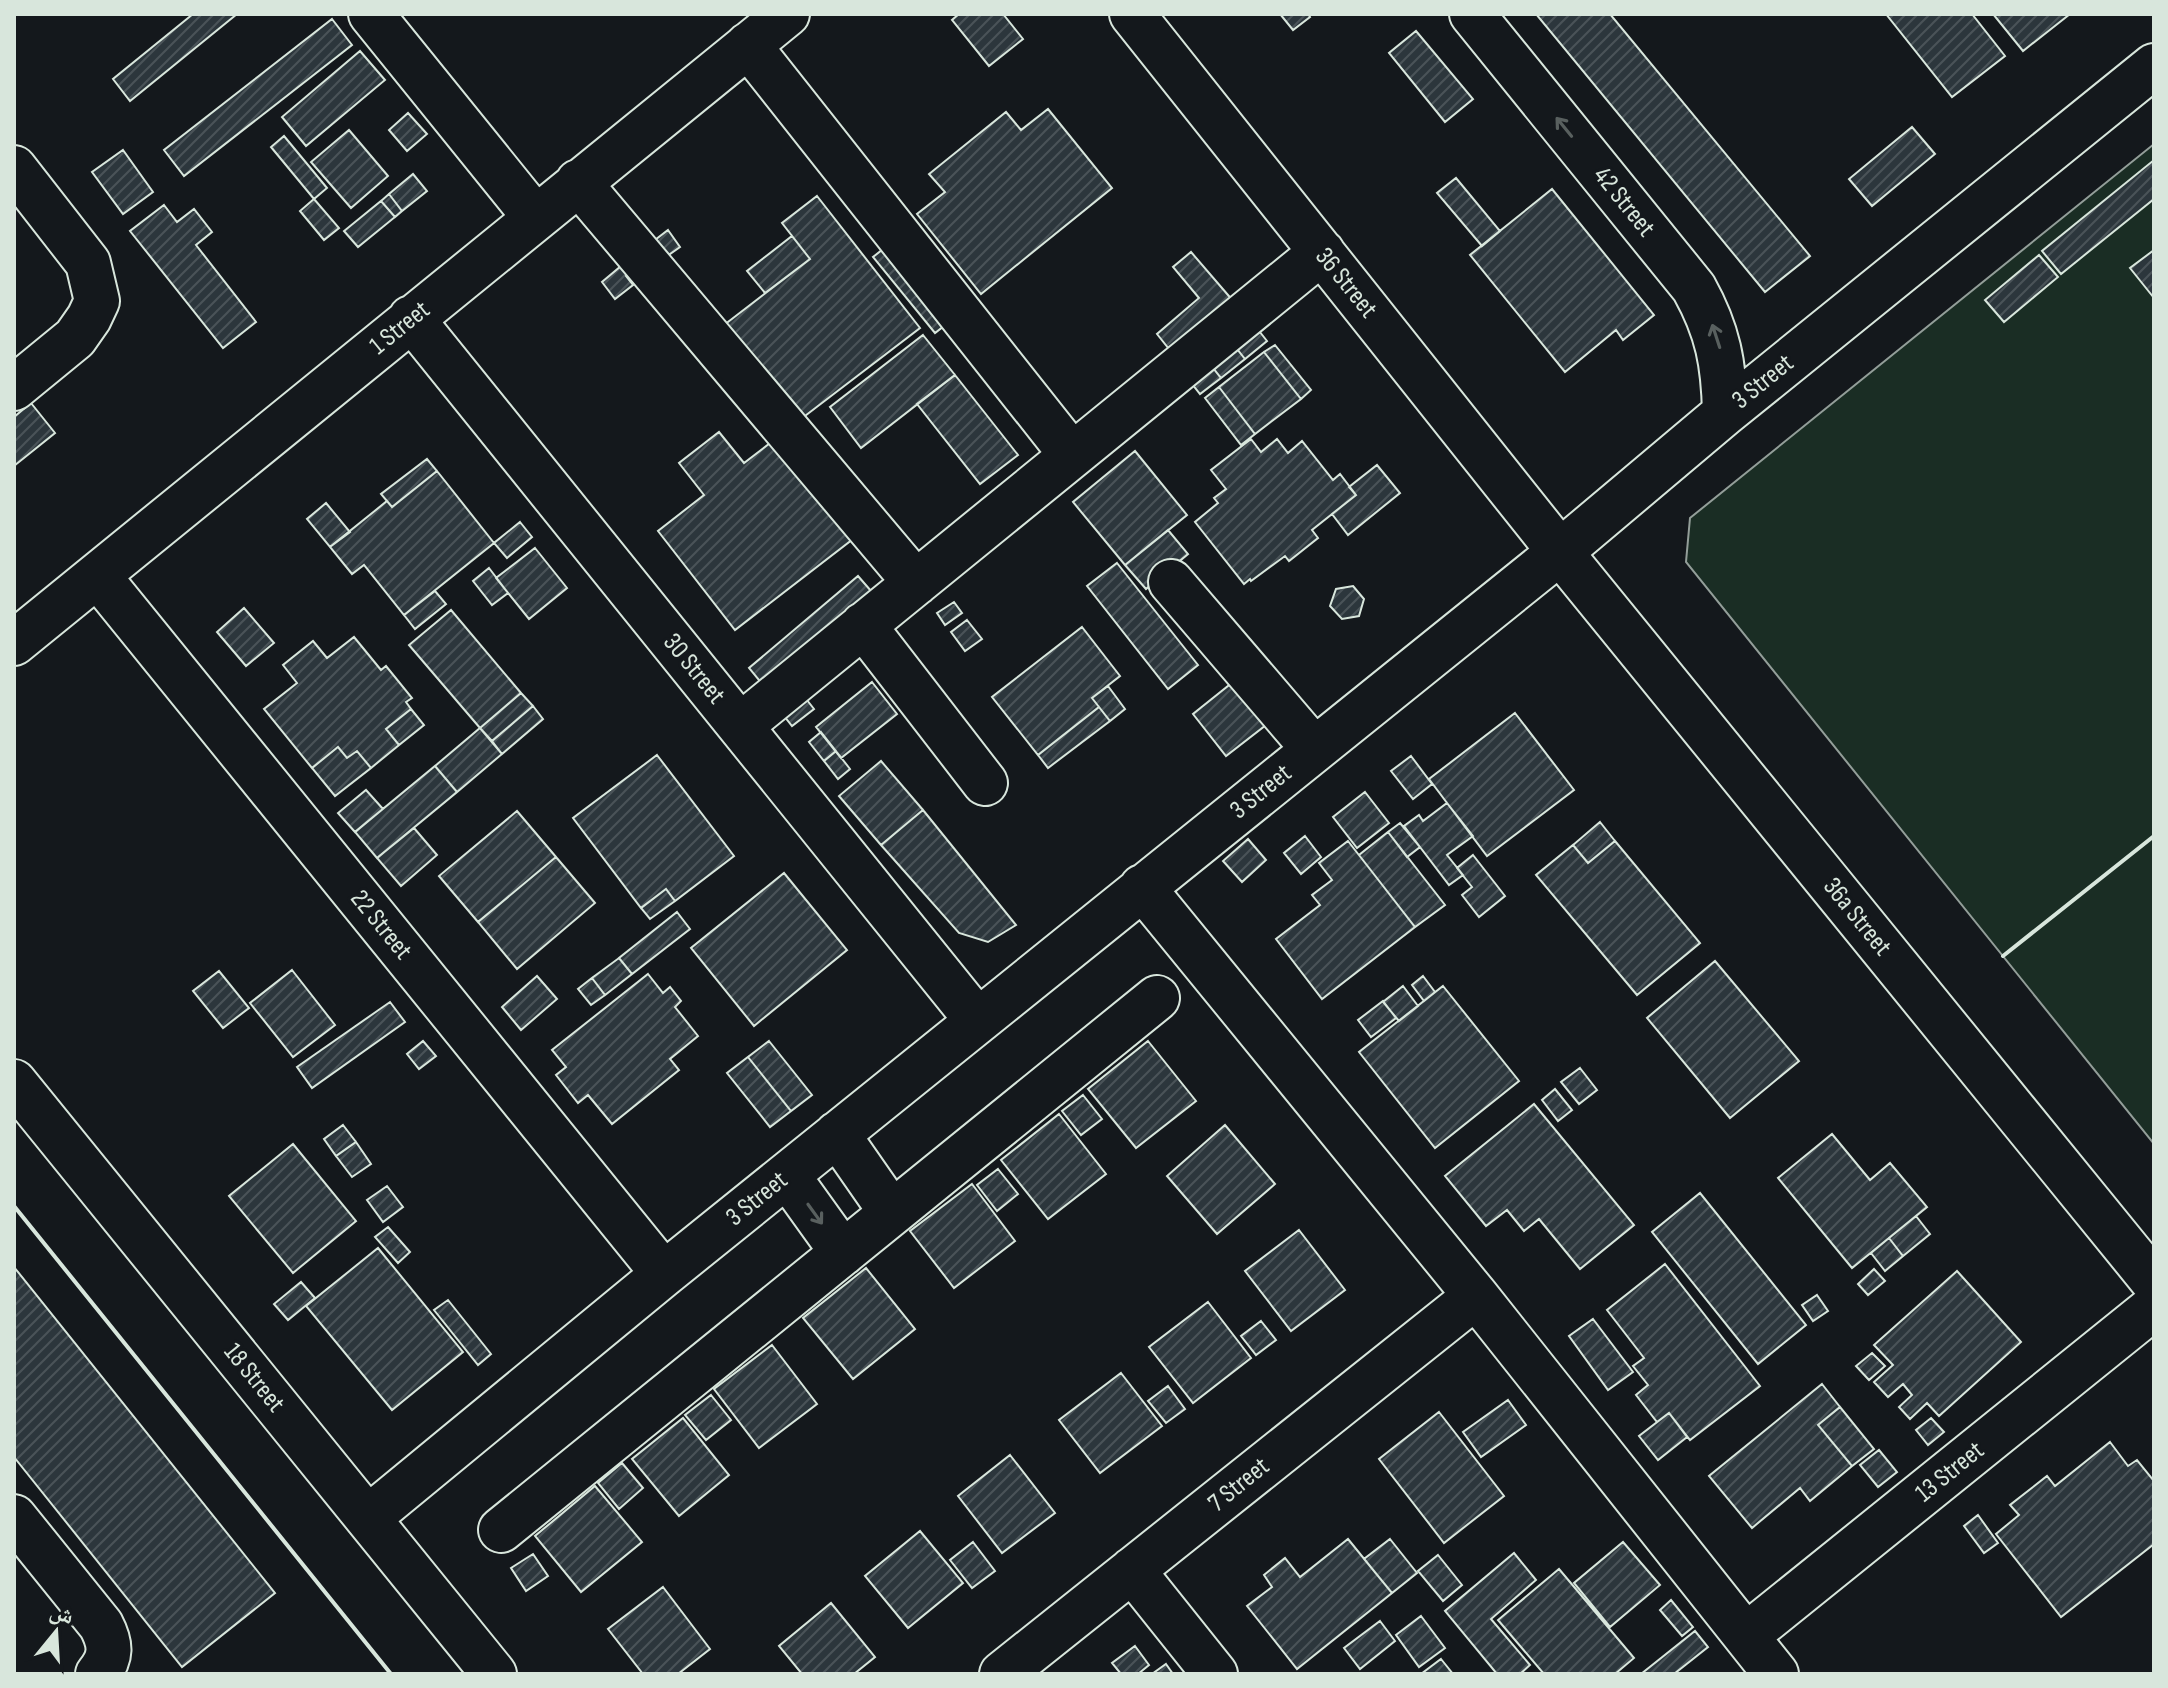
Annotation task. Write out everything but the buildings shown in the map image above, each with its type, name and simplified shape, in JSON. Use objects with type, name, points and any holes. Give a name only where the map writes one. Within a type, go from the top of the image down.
[{"type":"street","points":[[371,14],[535,217]]},
{"type":"street","name":"1 Street","points":[[14,643],[787,14]]},
{"type":"street","name":"36 Street","points":[[1132,14],[1560,552]]},
{"type":"street","name":"42 Street","points":[[1472,14],[1694,288],[1709,315],[1719,344],[1725,413]]},
{"type":"street","points":[[748,45],[1072,455]]},
{"type":"street","name":"3 Street","points":[[368,1518],[664,1274],[1560,552],[1725,413],[2154,66]]},
{"type":"street","points":[[14,168],[88,263],[97,301],[75,338],[14,388]]},
{"type":"street","points":[[578,182],[916,583]]},
{"type":"street","points":[[740,726],[1322,252]]},
{"type":"street","name":"30 Street","points":[[411,318],[977,1020]]},
{"type":"street","name":"36a Street","points":[[1560,552],[2154,1282]]},
{"type":"street","name":"22 Street","points":[[98,576],[664,1274]]},
{"type":"street","points":[[1171,582],[1314,749]]},
{"type":"street","points":[[863,625],[985,783]]},
{"type":"street","points":[[1142,887],[1476,1296],[1776,1674]]},
{"type":"street","points":[[501,1530],[1157,998]]},
{"type":"street","name":"18 Street","points":[[14,1082],[494,1674]]},
{"type":"street","points":[[837,1134],[892,1213]]},
{"type":"street","points":[[787,1175],[843,1253]]},
{"type":"street","name":"7 Street","points":[[1002,1674],[1476,1296]]},
{"type":"street","name":"13 Street","points":[[1746,1636],[2154,1307]]},
{"type":"street","points":[[14,1517],[101,1625],[108,1638],[110,1653],[98,1674]]},
{"type":"street","points":[[1132,1570],[1215,1674]]},
{"type":"green space","points":[[2154,144],[2154,1144],[1686,562],[1690,518]]},
{"type":"wall","points":[[2003,956],[2154,836]]},
{"type":"wall","points":[[14,1206],[391,1674]]}]
